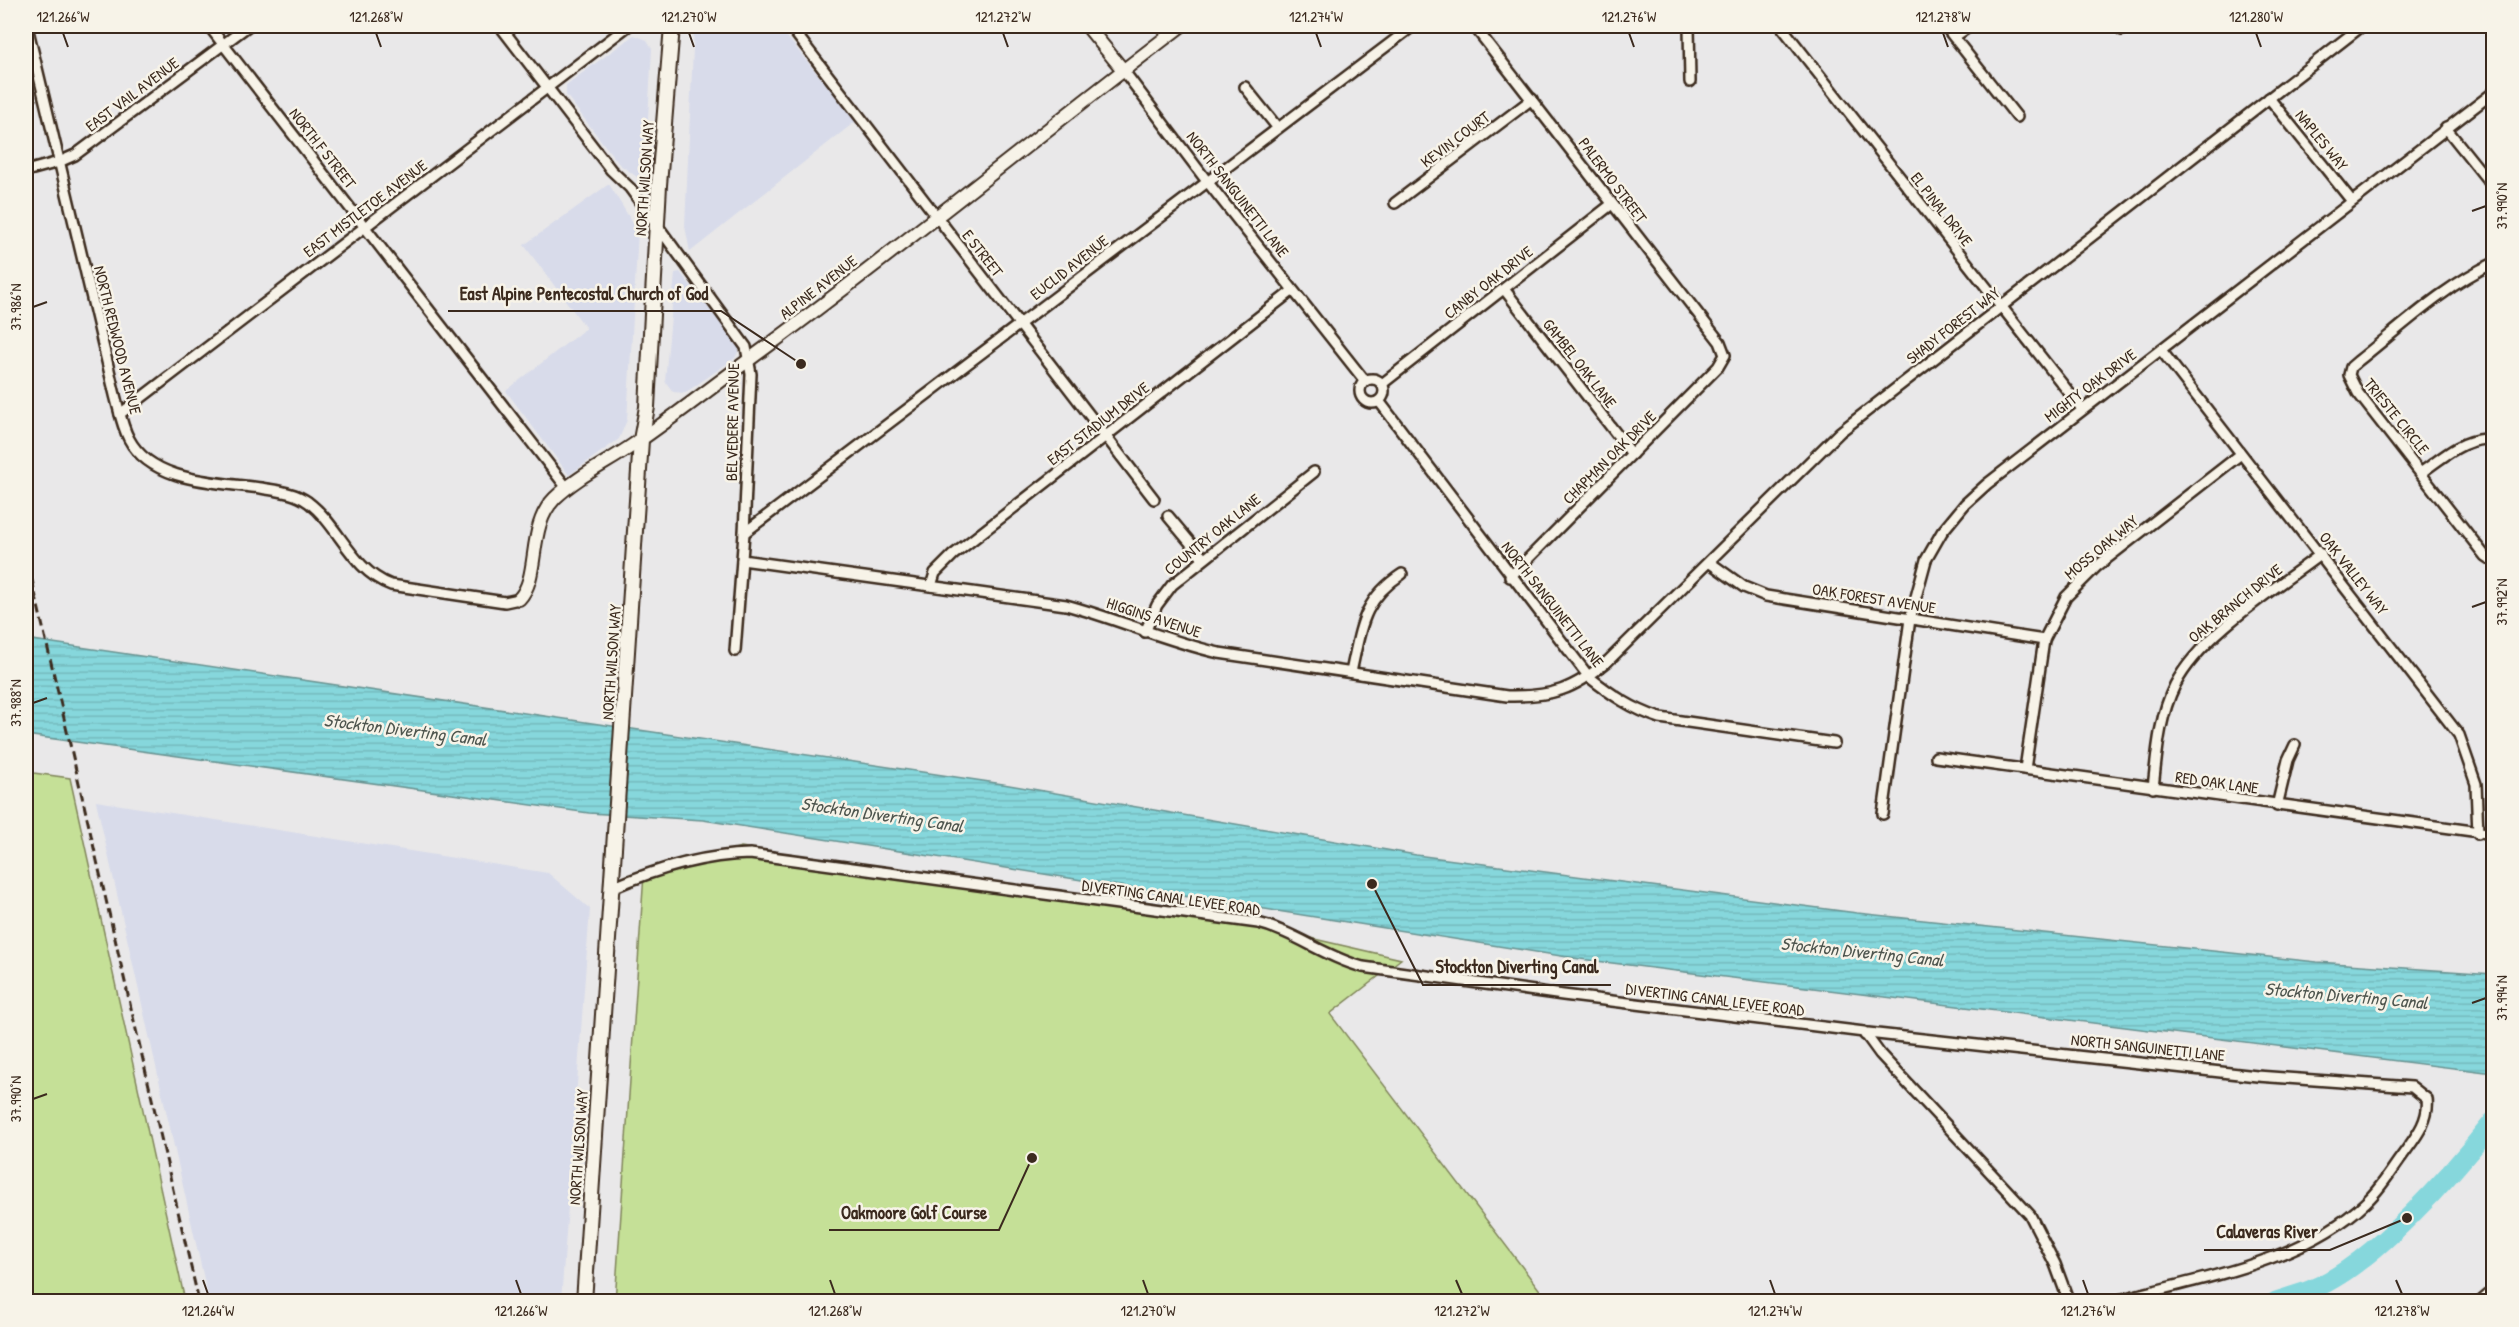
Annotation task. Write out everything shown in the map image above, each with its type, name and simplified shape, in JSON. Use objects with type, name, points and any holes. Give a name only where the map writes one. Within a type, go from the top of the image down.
[{"type":"main road","name":"NORTH WILSON WAY","points":[[584,1302],[641,440],[647,407],[657,224],[672,26]]},
{"type":"street","name":"NORTH REDWOOD AVENUE","points":[[27,26],[120,414],[128,437],[137,450],[171,472],[285,492],[308,502],[318,510],[358,562],[385,583],[408,589],[505,602],[519,599]]},
{"type":"street","name":"NORTH F STREET","points":[[209,26],[567,488]]},
{"type":"street","name":"EAST VAIL AVENUE","points":[[26,171],[59,162],[89,145],[248,26]]},
{"type":"street","name":"BELVEDERE AVENUE","points":[[500,26],[611,170],[630,188],[746,347],[751,374],[744,532],[735,651]]},
{"type":"street","name":"EAST MISTLETOE AVENUE","points":[[120,414],[628,26]]},
{"type":"street","name":"E STREET","points":[[790,26],[1155,499]]},
{"type":"street","name":"NORTH SANGUINETTI LANE","points":[[1087,26],[1292,291],[1365,381]]},
{"type":"street","name":"ALPINE AVENUE","points":[[519,599],[528,584],[535,535],[543,515],[554,499],[567,488],[641,440],[750,359],[1182,26]]},
{"type":"street","name":"EUCLID AVENUE","points":[[744,532],[1020,324],[1206,180],[1413,26]]},
{"type":"street","name":"PALERMO STREET","points":[[1474,26],[1720,342],[1725,355]]},
{"type":"street","points":[[1689,26],[1690,82]]},
{"type":"street","name":"EL PINAL DRIVE","points":[[1781,26],[2000,308],[2082,409]]},
{"type":"street","points":[[1946,26],[2017,117]]},
{"type":"street","points":[[1954,37],[1970,26]]},
{"type":"street","name":"SHADY FOREST WAY","points":[[1589,677],[1710,562],[1840,432],[2362,26]]},
{"type":"street","points":[[1245,87],[1277,127]]},
{"type":"street","name":"MIGHTY OAK DRIVE","points":[[1883,814],[1910,619],[1926,560],[1942,532],[1965,504],[2082,409],[2162,350],[2493,92]]},
{"type":"street","name":"NAPLES WAY","points":[[2269,98],[2352,200]]},
{"type":"street","name":"KEVIN COURT","points":[[1395,203],[1532,99]]},
{"type":"street","points":[[2446,128],[2493,188]]},
{"type":"street","name":"CANBY OAK DRIVE","points":[[1382,384],[1612,204]]},
{"type":"street","name":"TRIESTE CIRCLE","points":[[2493,263],[2476,271],[2445,293],[2351,367],[2349,375],[2352,384],[2485,556],[2493,562]]},
{"type":"street","name":"GAMBEL OAK LANE","points":[[1504,289],[1632,454]]},
{"type":"street","name":"EAST STADIUM DRIVE","points":[[931,586],[935,573],[953,555],[1292,291]]},
{"type":"street","name":"OAK VALLEY WAY","points":[[2162,350],[2459,735],[2475,784],[2478,834]]},
{"type":"street","name":"CHAPMAN OAK DRIVE","points":[[1510,577],[1718,367],[1725,355]]},
{"type":"street","points":[[1376,379],[1382,384],[1384,395],[1379,401],[1367,402],[1361,396],[1360,388],[1365,381],[1376,379]]},
{"type":"street","name":"NORTH SANGUINETTI LANE","points":[[1379,401],[1510,577],[1589,677],[1637,711],[1660,718],[1834,743]]},
{"type":"street","points":[[2422,472],[2458,446],[2472,440],[2485,439]]},
{"type":"street","name":"MOSS OAK WAY","points":[[2025,770],[2044,640],[2056,612],[2083,579],[2241,454]]},
{"type":"street","name":"COUNTRY OAK LANE","points":[[1145,632],[1157,605],[1172,585],[1203,558],[1314,472]]},
{"type":"street","points":[[1168,516],[1203,558]]},
{"type":"street","name":"OAK BRANCH DRIVE","points":[[2152,788],[2160,727],[2175,686],[2195,654],[2320,554]]},
{"type":"street","name":"HIGGINS AVENUE","points":[[742,560],[1066,605],[1102,615],[1179,644],[1219,653],[1507,696],[1530,697],[1568,689],[1589,677]]},
{"type":"street","name":"OAK FOREST AVENUE","points":[[1710,562],[1744,587],[1766,596],[2044,640]]},
{"type":"street","points":[[1351,672],[1365,611],[1386,584],[1402,574]]},
{"type":"street","points":[[2277,806],[2288,760],[2295,745]]},
{"type":"street","name":"RED OAK LANE","points":[[1936,757],[2478,834],[2493,834]]},
{"type":"street","name":"DIVERTING CANAL LEVEE ROAD","points":[[612,888],[648,873],[710,858],[750,854],[1258,923],[1289,933],[1341,961],[1363,967],[1865,1033]]},
{"type":"street","name":"NORTH SANGUINETTI LANE","points":[[1865,1033],[2257,1076],[2412,1087],[2427,1099],[2425,1119],[2382,1185],[2367,1202],[2334,1228],[2269,1259],[2111,1302]]},
{"type":"street","points":[[1865,1033],[1880,1054],[2030,1215],[2055,1264],[2069,1302]]},
{"type":"street","points":[[2480,1302],[2493,1290]]},
{"type":"shaded area","points":[[694,26],[778,26],[856,121],[690,252],[685,226]]},
{"type":"shaded area","points":[[634,35],[647,40],[652,49],[645,172],[637,177],[619,164],[566,95],[566,85]]},
{"type":"shaded area","points":[[609,184],[638,232],[627,420],[619,439],[569,475],[506,391],[586,328],[524,245]]},
{"type":"shaded area","points":[[680,272],[740,348],[735,358],[685,393],[673,392],[665,381],[675,273]]},
{"type":"shaded area","points":[[96,801],[548,873],[590,909],[561,1301],[209,1301]]},
{"type":"green space","points":[[26,772],[70,778],[185,1301],[26,1301]]},
{"type":"green space","points":[[741,847],[1284,932],[1401,959],[1330,1014],[1548,1301],[615,1302],[644,874]]},
{"type":"water","name":"Stockton Diverting Canal","points":[[26,639],[1003,784],[1416,855],[1857,913],[2317,962],[2493,974],[2493,1073],[1580,959],[703,820],[589,813],[26,735]]},
{"type":"waterway","points":[[2275,1302],[2315,1288],[2363,1258],[2435,1190],[2494,1121]]},
{"type":"railway","points":[[26,554],[199,1302]]},
{"type":"place","name":"East Alpine Pentecostal Church of God","points":[[801,364]]},
{"type":"place","name":"Stockton Diverting Canal","points":[[1372,884]]},
{"type":"place","name":"Oakmoore Golf Course","points":[[1032,1158]]},
{"type":"place","name":"Calaveras River","points":[[2407,1218]]}]
